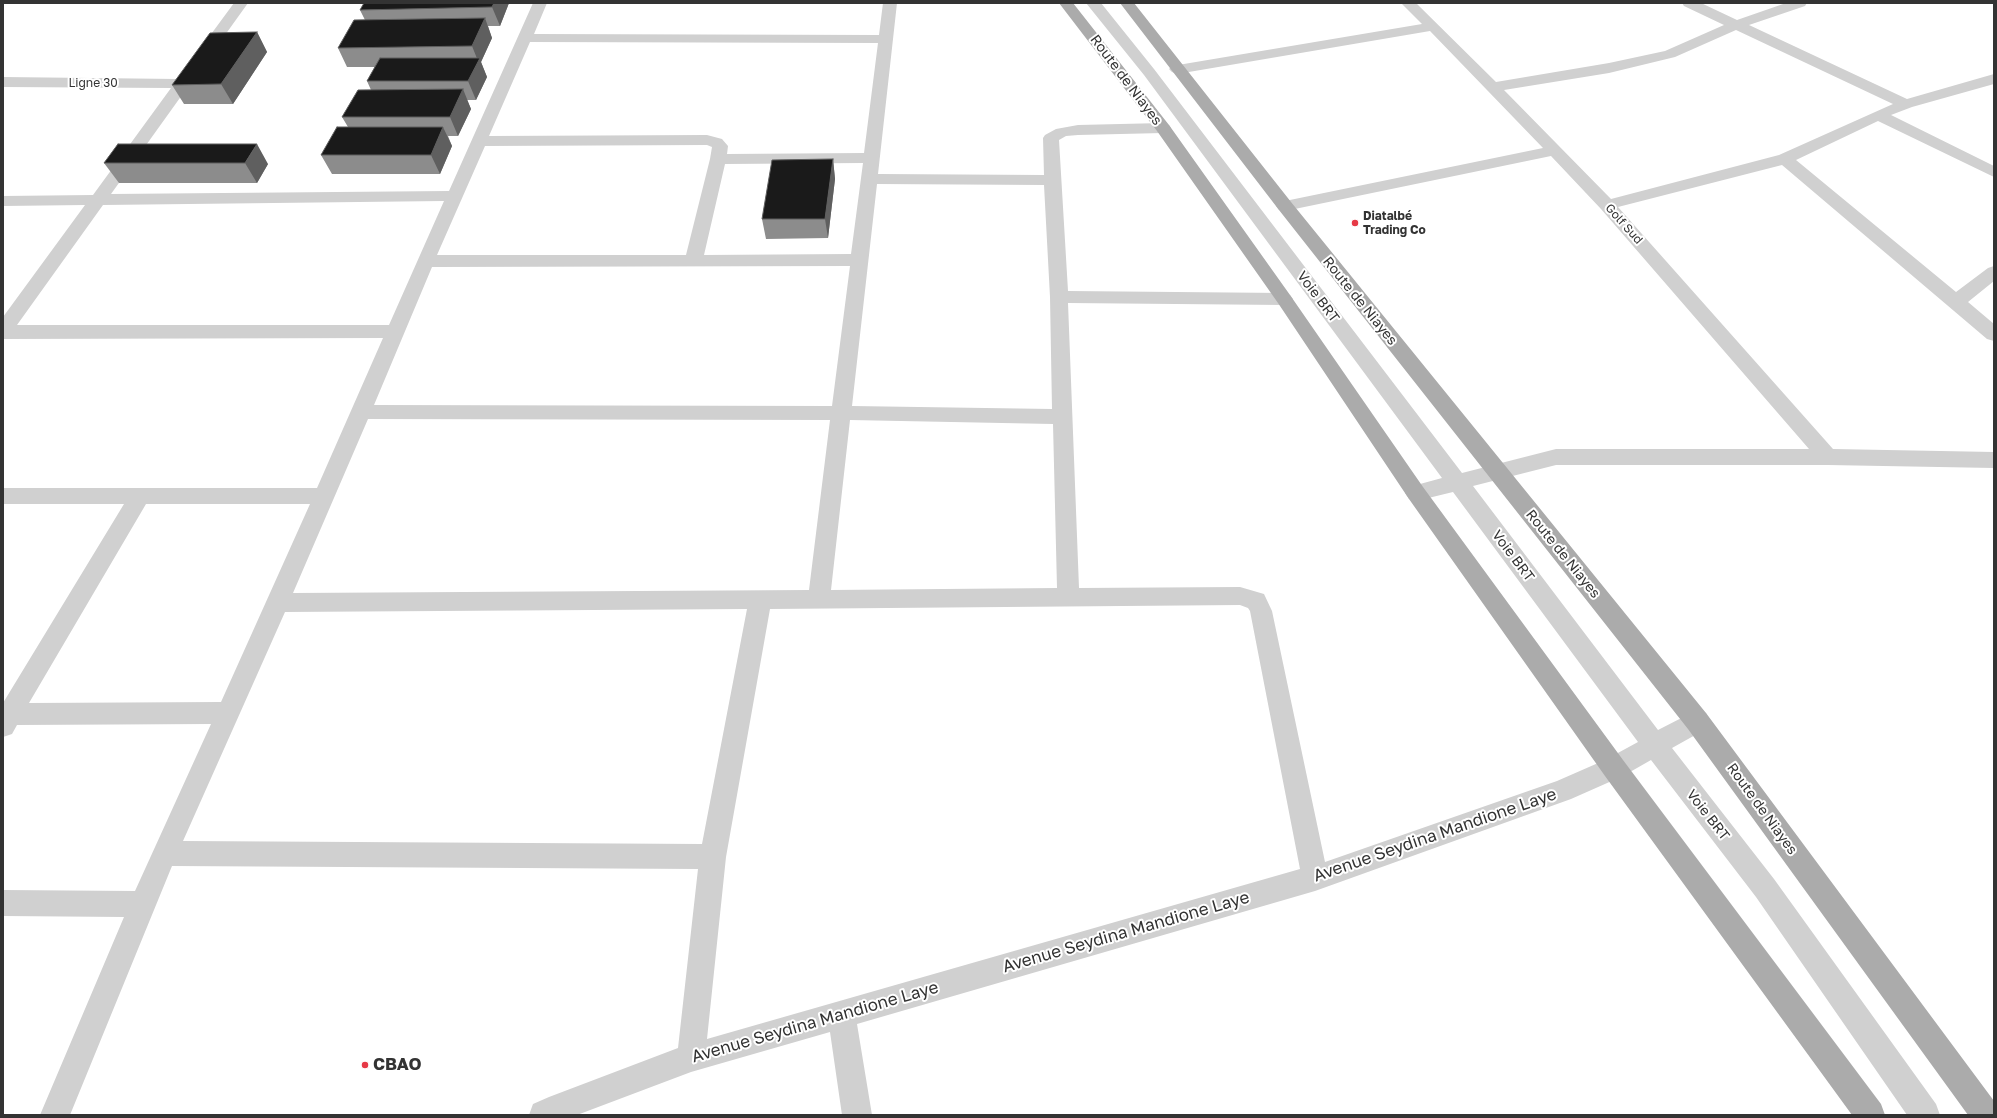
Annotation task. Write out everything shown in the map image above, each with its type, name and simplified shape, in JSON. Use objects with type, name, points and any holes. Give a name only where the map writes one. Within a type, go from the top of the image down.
[{"type":"main road","name":"Route de Niayes","points":[[1066,3],[1163,128],[1284,299],[1416,493],[1614,768],[1870,1115]]},
{"type":"main road","name":"Route de Niayes","points":[[1127,3],[1284,206],[1697,721],[1986,1115]]},
{"type":"street","points":[[3,332],[241,3]]},
{"type":"street","points":[[55,1115],[164,853],[226,714],[278,603],[362,412],[478,141],[540,3]]},
{"type":"street","points":[[819,598],[858,260],[890,3]]},
{"type":"street","name":"Voie BRT","points":[[1094,3],[1154,79],[1655,745],[1765,888],[1925,1115]]},
{"type":"street","name":"Golf Sud","points":[[1408,3],[1433,26],[1607,205],[1828,457]]},
{"type":"street","points":[[1689,3],[1906,104]]},
{"type":"street","points":[[1493,87],[1609,68],[1670,54],[1736,25],[1800,3]]},
{"type":"street","points":[[1177,69],[1433,26]]},
{"type":"street","points":[[524,38],[886,39]]},
{"type":"street","points":[[1607,205],[1785,159],[1878,115],[1906,104],[1994,79]]},
{"type":"street","name":"Ligne 30","points":[[3,82],[183,84]]},
{"type":"street","points":[[1878,115],[1994,172]]},
{"type":"street","points":[[1068,597],[1059,297],[1051,138],[1062,132],[1163,128]]},
{"type":"street","points":[[478,141],[706,140],[716,142],[720,146],[718,159],[694,259]]},
{"type":"street","points":[[1284,206],[1553,151]]},
{"type":"street","points":[[718,159],[871,158]]},
{"type":"street","points":[[1785,159],[1957,301],[1994,334]]},
{"type":"street","points":[[869,179],[1052,180]]},
{"type":"street","points":[[3,201],[454,196]]},
{"type":"street","points":[[426,261],[694,259],[858,260]]},
{"type":"street","points":[[1957,301],[1994,272]]},
{"type":"street","points":[[1059,297],[1284,299]]},
{"type":"street","points":[[3,332],[396,331]]},
{"type":"street","points":[[362,412],[841,413],[1063,417]]},
{"type":"street","points":[[1416,493],[1456,481],[1556,457],[1828,457],[1994,460]]},
{"type":"street","points":[[3,496],[324,496]]},
{"type":"street","points":[[5,718],[140,496]]},
{"type":"street","points":[[278,603],[1240,596],[1256,601],[1262,610],[1315,878]]},
{"type":"street","points":[[691,1058],[713,857],[760,600]]},
{"type":"street","points":[[5,718],[226,714]]},
{"type":"street","name":"Avenue Seydina Mandione Laye","points":[[544,1115],[559,1106],[691,1058],[1315,878],[1562,791],[1614,768],[1697,721]]},
{"type":"street","points":[[164,853],[713,857]]},
{"type":"street","points":[[3,903],[142,904]]},
{"type":"street","points":[[842,1014],[857,1115]]},
{"type":"building","points":[[364,3],[494,3],[492,7],[360,10]]},
{"type":"building","points":[[485,18],[472,46],[338,48],[354,20]]},
{"type":"building","points":[[257,32],[221,84],[172,85],[210,33]]},
{"type":"building","points":[[380,58],[480,58],[468,81],[367,81]]},
{"type":"building","points":[[463,89],[450,117],[342,117],[358,90]]},
{"type":"building","points":[[337,127],[443,127],[431,155],[321,155]]},
{"type":"building","points":[[118,144],[257,144],[245,163],[104,163]]},
{"type":"building","points":[[833,159],[825,219],[762,219],[772,160]]},
{"type":"place","name":"Diatalbé Trading Co","points":[[1355,223]]},
{"type":"place","name":"CBAO","points":[[365,1065]]}]
